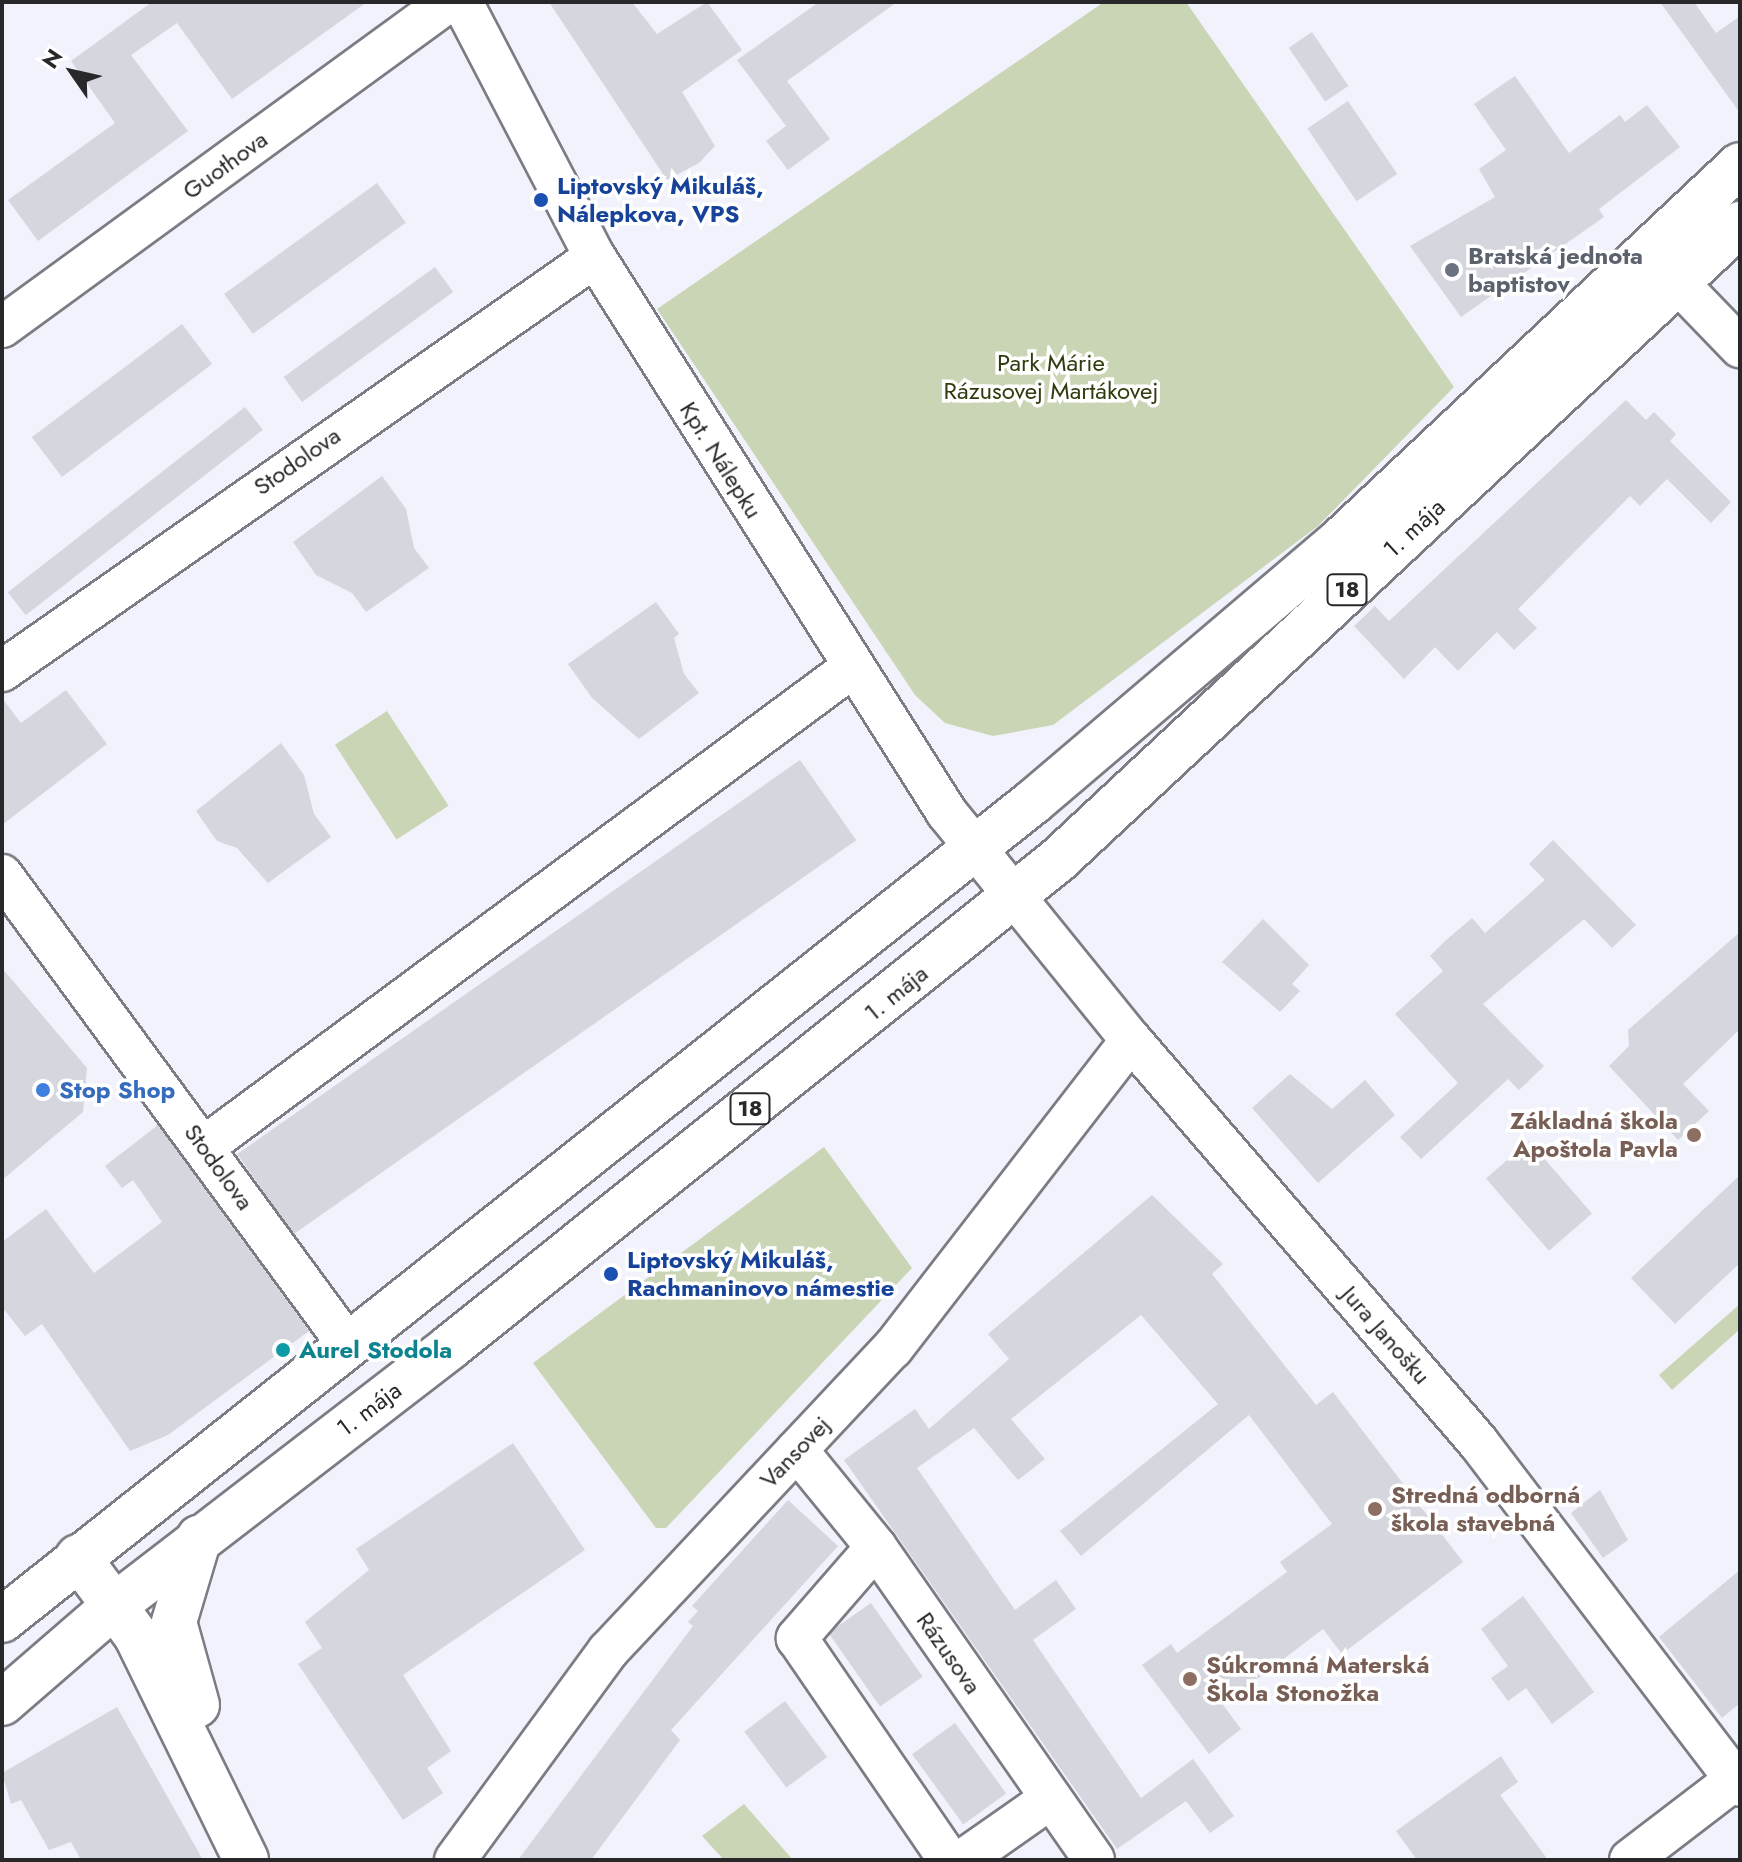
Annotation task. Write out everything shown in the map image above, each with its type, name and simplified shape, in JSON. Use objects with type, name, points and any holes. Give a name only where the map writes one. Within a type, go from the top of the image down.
[{"type":"main road","name":"1. mája","points":[[2,1620],[975,851],[1344,537],[1740,165]]},
{"type":"main road","name":"1. mája","points":[[2,1703],[114,1606],[199,1538],[1014,897],[1740,224]]},
{"type":"main road","points":[[199,1538],[179,1589],[175,1638],[184,1676],[233,1780],[242,1852]]},
{"type":"main road","points":[[78,1557],[141,1645],[242,1852]]},
{"type":"street","name":"Guothova","points":[[2,327],[448,2]]},
{"type":"street","name":"Kpt. Nálepku","points":[[462,2],[595,257],[850,669],[975,851],[1014,897]]},
{"type":"street","points":[[1647,252],[1740,347]]},
{"type":"street","name":"Stodolova","points":[[2,671],[595,257]]},
{"type":"street","points":[[205,1146],[850,669]]},
{"type":"street","name":"Stodolova","points":[[2,875],[205,1146],[348,1345]]},
{"type":"street","name":"Jura Janošku","points":[[1014,897],[1131,1040],[1478,1442],[1738,1781]]},
{"type":"street","name":"Vansovej","points":[[455,1860],[608,1651],[893,1348],[1131,1040]]},
{"type":"street","name":"Rázusova","points":[[797,1450],[876,1547],[1094,1860]]},
{"type":"street","points":[[876,1547],[797,1638],[949,1860]]},
{"type":"street","points":[[1630,1860],[1738,1781]]},
{"type":"street","points":[[963,1860],[1050,1799]]},
{"type":"green space","name":"Park Márie Rázusovej Martákovej","points":[[1104,2],[1186,2],[1454,387],[1318,526],[1053,725],[993,736],[945,723],[915,695],[657,309]]},
{"type":"green space","points":[[387,711],[449,806],[397,840],[335,745]]},
{"type":"green space","points":[[824,1147],[912,1268],[666,1528],[656,1528],[533,1363]]},
{"type":"green space","points":[[1740,1304],[1740,1329],[1672,1390],[1659,1375]]},
{"type":"green space","points":[[744,1804],[793,1860],[724,1860],[702,1836]]},
{"type":"building","points":[[152,2],[367,2],[232,99],[177,23],[131,55],[188,131],[38,241],[8,200],[115,123],[71,61]]},
{"type":"building","points":[[549,2],[632,2],[657,34],[707,2],[742,50],[682,92],[715,146],[699,163],[667,180]]},
{"type":"building","points":[[819,2],[897,2],[787,81],[830,139],[788,170],[766,141],[786,126],[737,60]]},
{"type":"building","points":[[1660,2],[1694,2],[1716,33],[1740,16],[1740,113]]},
{"type":"building","points":[[1312,32],[1348,86],[1325,102],[1289,48]]},
{"type":"building","points":[[1515,76],[1569,153],[1620,115],[1625,122],[1647,105],[1680,147],[1599,209],[1604,217],[1461,317],[1410,246],[1495,197],[1479,169],[1506,150],[1474,104]]},
{"type":"building","points":[[1348,101],[1397,174],[1357,201],[1307,128]]},
{"type":"building","points":[[377,183],[406,223],[253,334],[224,294]]},
{"type":"building","points":[[435,267],[453,292],[302,402],[284,377]]},
{"type":"building","points":[[182,324],[212,364],[62,477],[32,437]]},
{"type":"building","points":[[1626,400],[1646,420],[1654,412],[1676,434],[1670,441],[1731,502],[1711,523],[1667,479],[1640,506],[1630,496],[1518,609],[1537,628],[1514,650],[1497,632],[1458,671],[1435,647],[1404,679],[1354,626],[1375,606],[1389,621]]},
{"type":"building","points":[[245,407],[263,430],[26,615],[8,592]]},
{"type":"building","points":[[382,476],[406,509],[414,548],[429,568],[366,612],[352,593],[316,575],[293,542]]},
{"type":"building","points":[[656,602],[679,634],[674,638],[684,674],[699,693],[639,739],[592,698],[568,664]]},
{"type":"building","points":[[66,690],[107,744],[2,825],[2,698],[21,723]]},
{"type":"building","points":[[281,743],[304,775],[314,814],[331,837],[268,883],[237,848],[217,841],[196,811]]},
{"type":"building","points":[[800,760],[856,840],[293,1234],[237,1154]]},
{"type":"building","points":[[1553,840],[1636,925],[1612,948],[1584,919],[1483,1004],[1544,1066],[1519,1090],[1508,1079],[1421,1159],[1400,1137],[1458,1083],[1395,1014],[1443,971],[1430,956],[1445,941],[1472,918],[1485,933],[1545,880],[1529,864]]},
{"type":"building","points":[[1263,919],[1309,965],[1292,984],[1300,991],[1280,1012],[1222,962]]},
{"type":"building","points":[[1740,932],[1740,1029],[1683,1084],[1709,1111],[1678,1140],[1609,1066],[1629,1046],[1628,1030]]},
{"type":"building","name":"Stop Shop","points":[[2,968],[87,1068],[83,1112],[2,1180]]},
{"type":"building","points":[[1290,1074],[1332,1109],[1365,1080],[1395,1115],[1318,1183],[1252,1108]]},
{"type":"building","points":[[158,1125],[309,1331],[168,1435],[130,1451],[42,1324],[25,1336],[2,1307],[2,1242],[46,1209],[94,1273],[162,1222],[133,1180],[122,1188],[105,1166]]},
{"type":"building","points":[[1529,1141],[1592,1213],[1549,1251],[1486,1178]]},
{"type":"building","points":[[1740,1175],[1740,1263],[1675,1324],[1631,1278]]},
{"type":"building","points":[[1152,1195],[1223,1264],[1212,1274],[1316,1405],[1333,1392],[1463,1562],[1342,1654],[1323,1629],[1223,1705],[1241,1729],[1209,1754],[1142,1665],[1171,1644],[1177,1653],[1287,1572],[1280,1562],[1332,1524],[1249,1415],[1081,1556],[1060,1531],[1218,1404],[1141,1315],[1011,1419],[1045,1459],[1018,1480],[974,1428],[917,1468],[1015,1610],[1056,1580],[1076,1609],[1033,1640],[1141,1798],[1193,1759],[1234,1816],[1210,1833],[1186,1801],[1117,1849],[844,1460],[915,1409],[929,1429],[1009,1359],[988,1334]]},
{"type":"building","points":[[513,1443],[585,1550],[403,1675],[451,1751],[427,1768],[443,1793],[403,1820],[298,1664],[322,1648],[305,1622],[369,1570],[356,1549]]},
{"type":"building","points":[[1600,1490],[1628,1540],[1603,1558],[1571,1513]]},
{"type":"building","points":[[788,1500],[838,1546],[671,1730],[680,1740],[591,1860],[518,1860],[693,1626],[688,1622],[698,1611],[692,1606]]},
{"type":"building","points":[[1740,1570],[1740,1703],[1722,1718],[1659,1637]]},
{"type":"building","points":[[1523,1596],[1594,1692],[1552,1724],[1526,1688],[1508,1701],[1491,1678],[1508,1666],[1481,1629]]},
{"type":"building","points":[[871,1603],[923,1677],[880,1707],[828,1633]]},
{"type":"building","points":[[785,1701],[827,1757],[786,1788],[744,1732]]},
{"type":"building","points":[[117,1707],[203,1860],[81,1860],[71,1842],[49,1850],[21,1800],[11,1804],[2,1773]]},
{"type":"building","points":[[955,1723],[1006,1793],[963,1825],[912,1754]]},
{"type":"building","points":[[1501,1756],[1518,1782],[1500,1795],[1548,1860],[1417,1860],[1396,1831]]},
{"type":"place","name":"Liptovský Mikuláš, Nálepkova, VPS","points":[[541,200]]},
{"type":"place","name":"Bratská jednota baptistov","points":[[1452,270]]},
{"type":"place","name":"Stop Shop","points":[[43,1090]]},
{"type":"place","name":"Základná škola Apoštola Pavla","points":[[1694,1135]]},
{"type":"place","name":"Liptovský Mikuláš, Rachmaninovo námestie","points":[[611,1274]]},
{"type":"place","name":"Aurel Stodola","points":[[283,1350]]},
{"type":"place","name":"Stredná odborná škola stavebná","points":[[1375,1509]]},
{"type":"place","name":"Súkromná Materská Škola Stonožka","points":[[1190,1679]]}]
